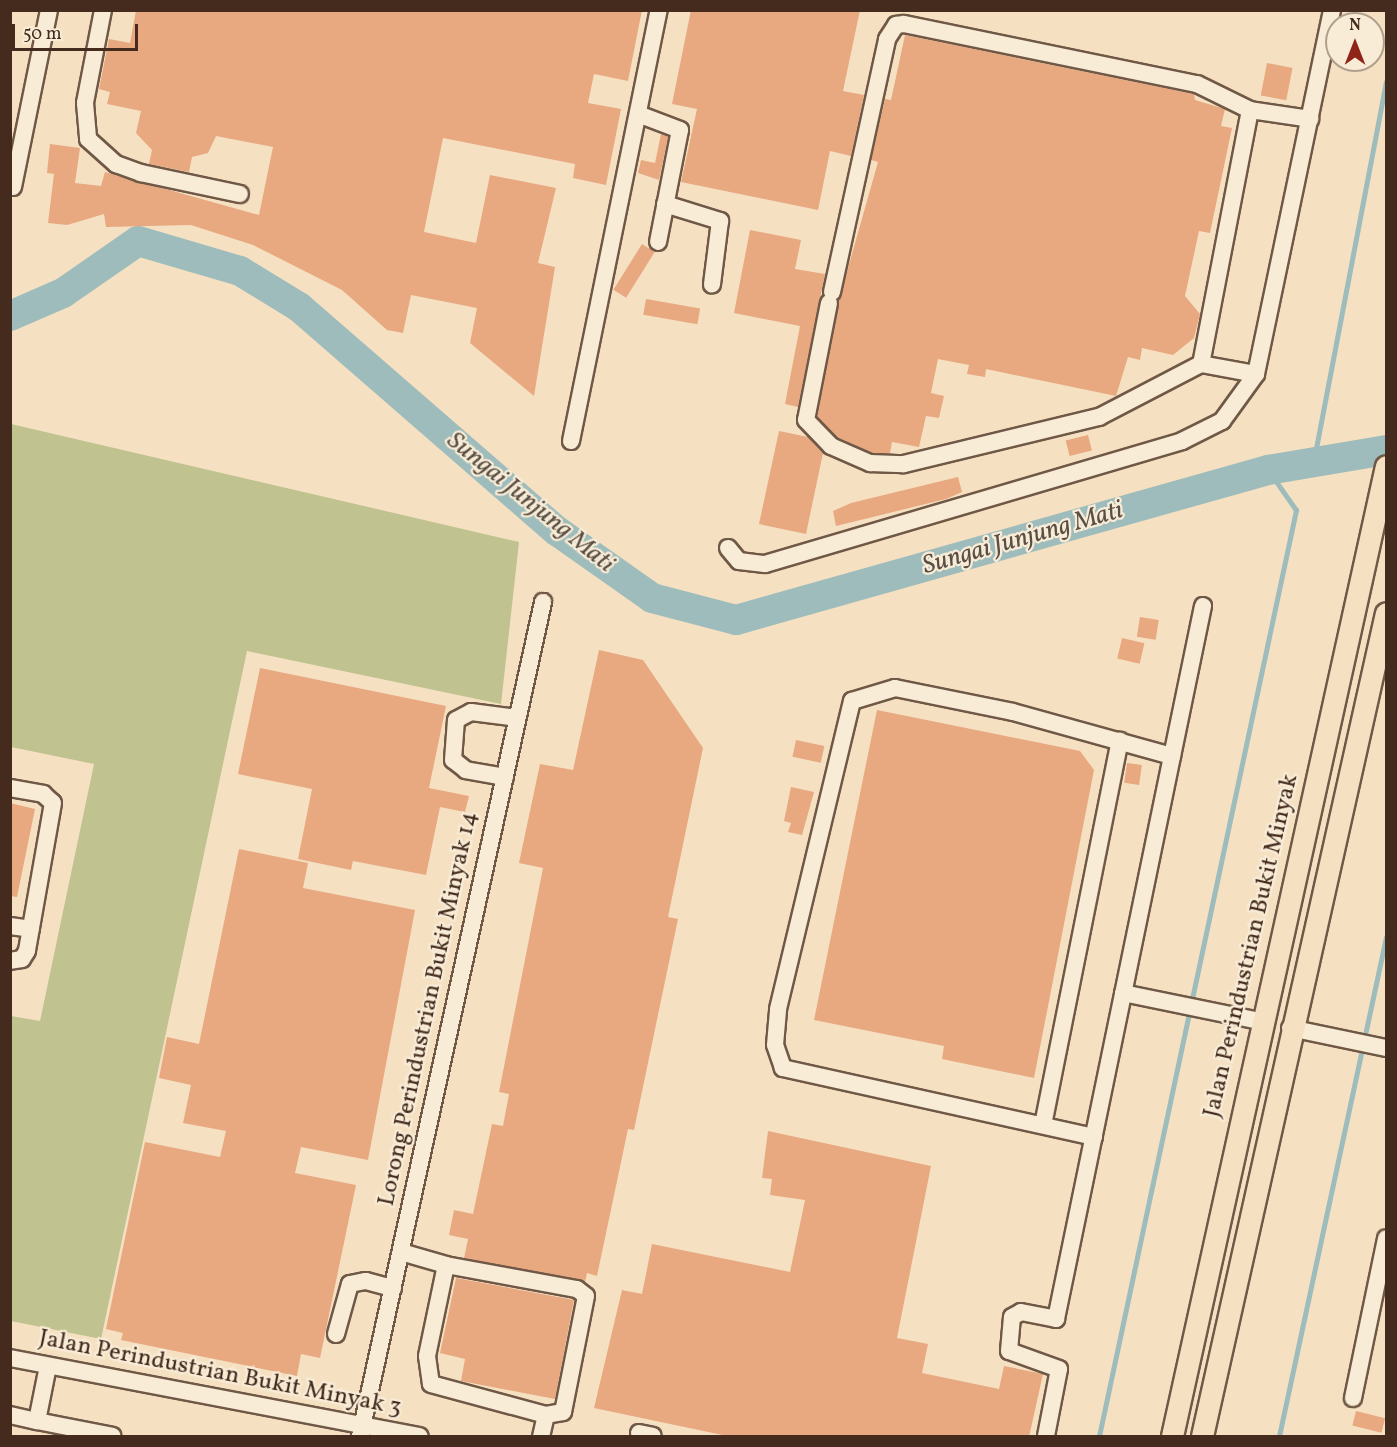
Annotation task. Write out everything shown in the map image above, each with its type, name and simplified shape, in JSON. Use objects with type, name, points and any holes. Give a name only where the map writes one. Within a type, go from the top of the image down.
[{"type":"main road","name":"Jalan Perindustrian Bukit Minyak","points":[[1172,1437],[1260,1022],[1386,466]]},
{"type":"main road","points":[[1202,1437],[1290,1028],[1386,613]]},
{"type":"street","points":[[13,187],[49,10]]},
{"type":"street","points":[[103,10],[85,103],[88,139],[116,164],[141,173],[240,194]]},
{"type":"street","points":[[571,441],[660,10]]},
{"type":"street","points":[[728,548],[739,561],[765,564],[1182,441],[1222,421],[1256,374],[1332,10]]},
{"type":"street","points":[[1256,374],[1202,364],[1099,417],[904,464],[870,463],[831,446],[806,420],[887,39],[896,25],[1197,84],[1250,110],[1310,119]]},
{"type":"street","points":[[1202,364],[1250,110]]},
{"type":"street","points":[[10,112],[27,116]]},
{"type":"street","points":[[638,114],[680,128],[658,242]]},
{"type":"street","points":[[665,204],[720,221],[712,284]]},
{"type":"street","name":"Lorong Perindustrian Bukit Minyak 14","points":[[361,1431],[543,602]]},
{"type":"street","points":[[1046,1437],[1059,1369],[1007,1347],[1016,1314],[1056,1319],[1203,606]]},
{"type":"street","points":[[1094,1137],[783,1068],[776,1045],[778,1009],[852,701],[895,688],[1013,712],[1173,756]]},
{"type":"street","points":[[505,777],[466,770],[453,760],[456,720],[471,712],[518,718]]},
{"type":"street","points":[[1043,1125],[1120,741]]},
{"type":"street","points":[[10,788],[43,794],[53,803],[25,955],[10,960]]},
{"type":"street","points":[[10,926],[31,929]]},
{"type":"street","points":[[1124,993],[1260,1022]]},
{"type":"street","points":[[1290,1028],[1386,1048]]},
{"type":"street","points":[[1353,1398],[1386,1238]]},
{"type":"street","points":[[401,1252],[446,1265],[576,1289],[586,1296],[563,1412],[546,1415],[431,1384],[427,1356],[446,1265]]},
{"type":"street","points":[[336,1334],[350,1284],[366,1281],[393,1288]]},
{"type":"street","name":"Jalan Perindustrian Bukit Minyak 3","points":[[10,1358],[361,1431],[420,1437]]},
{"type":"street","points":[[37,1421],[48,1366]]},
{"type":"street","points":[[10,1415],[112,1437]]},
{"type":"street","points":[[541,1437],[546,1415]]},
{"type":"green space","points":[[11,424],[519,542],[501,704],[247,651],[101,1339],[11,1321],[11,1016],[40,1021],[94,764],[11,747]]},
{"type":"building","points":[[136,10],[642,10],[628,81],[594,74],[588,103],[621,109],[606,185],[573,178],[575,164],[443,138],[424,232],[476,243],[490,175],[556,188],[538,263],[555,267],[534,396],[470,343],[477,308],[411,295],[403,333],[387,330],[342,290],[253,245],[191,225],[106,227],[104,214],[67,225],[48,223],[54,174],[47,173],[50,144],[80,148],[75,183],[101,186],[105,172],[259,215],[273,147],[216,136],[208,153],[192,157],[189,172],[149,164],[152,150],[136,133],[141,111],[107,104],[110,92],[99,89],[109,39],[130,43]]},
{"type":"building","points":[[691,10],[860,10],[843,91],[864,95],[851,156],[830,151],[818,210],[681,182],[697,109],[672,104]]},
{"type":"building","points":[[905,35],[1194,94],[1195,100],[1225,109],[1221,126],[1232,128],[1210,233],[1199,231],[1185,296],[1200,314],[1194,338],[1173,355],[1142,348],[1140,360],[1128,357],[1116,396],[986,369],[985,377],[967,374],[969,365],[938,359],[931,393],[944,396],[939,418],[926,416],[919,447],[892,442],[890,453],[872,453],[837,437],[817,417],[839,300],[878,162],[871,160],[885,99],[891,100]]},
{"type":"building","points":[[1267,63],[1293,68],[1286,100],[1261,95]]},
{"type":"building","points":[[661,134],[668,137],[659,180],[638,173],[641,160],[655,163]]},
{"type":"building","points":[[750,230],[801,240],[795,269],[825,274],[798,407],[785,404],[800,326],[734,313]]},
{"type":"building","points":[[642,244],[655,252],[626,298],[613,290]]},
{"type":"building","points":[[646,299],[700,309],[697,324],[643,315]]},
{"type":"building","points":[[779,431],[808,437],[823,453],[806,534],[759,524]]},
{"type":"building","points":[[1088,435],[1092,451],[1070,456],[1066,441]]},
{"type":"building","points":[[958,477],[962,492],[946,499],[836,526],[833,511],[851,503]]},
{"type":"building","points":[[1140,617],[1159,620],[1156,640],[1137,637]]},
{"type":"building","points":[[1122,638],[1144,643],[1140,664],[1117,658]]},
{"type":"building","points":[[599,650],[643,660],[703,748],[668,917],[678,919],[634,1130],[628,1129],[597,1276],[587,1273],[585,1282],[464,1258],[468,1239],[449,1235],[454,1210],[473,1214],[492,1124],[503,1126],[509,1094],[499,1092],[543,868],[519,863],[540,764],[573,770]]},
{"type":"building","points":[[260,668],[446,706],[429,788],[469,796],[465,812],[440,807],[426,875],[353,861],[351,870],[298,859],[312,789],[238,774]]},
{"type":"building","points":[[877,710],[1080,751],[1094,770],[1034,1078],[942,1059],[944,1046],[814,1020]]},
{"type":"building","points":[[796,740],[824,746],[821,763],[792,757]]},
{"type":"building","points":[[1127,763],[1142,765],[1139,785],[1124,783]]},
{"type":"building","points":[[791,787],[814,792],[802,835],[788,832],[791,823],[784,821]]},
{"type":"building","points":[[10,803],[35,809],[17,897],[10,896]]},
{"type":"building","points":[[239,849],[308,863],[303,888],[415,910],[368,1160],[301,1147],[295,1173],[356,1185],[320,1358],[301,1354],[297,1376],[121,1340],[123,1333],[106,1329],[145,1142],[220,1157],[226,1131],[183,1123],[191,1085],[159,1078],[167,1037],[199,1044]]},
{"type":"building","points":[[768,1131],[931,1166],[897,1338],[928,1344],[922,1373],[999,1389],[1004,1366],[1043,1374],[1029,1437],[732,1437],[594,1408],[622,1290],[642,1294],[652,1244],[790,1272],[805,1200],[770,1195],[772,1179],[762,1178]]},
{"type":"building","points":[[456,1278],[574,1300],[555,1399],[461,1381],[465,1359],[440,1353]]},
{"type":"building","points":[[1356,1411],[1385,1418],[1381,1433],[1352,1426]]},
{"type":"waterway","points":[[1313,464],[1386,82]]},
{"type":"waterway","name":"Sungai Junjung Mati","points":[[10,316],[63,293],[138,241],[240,271],[299,307],[557,531],[652,598],[736,620],[1268,470],[1386,450]]},
{"type":"waterway","points":[[1099,1436],[1296,510],[1268,470]]},
{"type":"waterway","points":[[1279,1436],[1386,937]]}]
